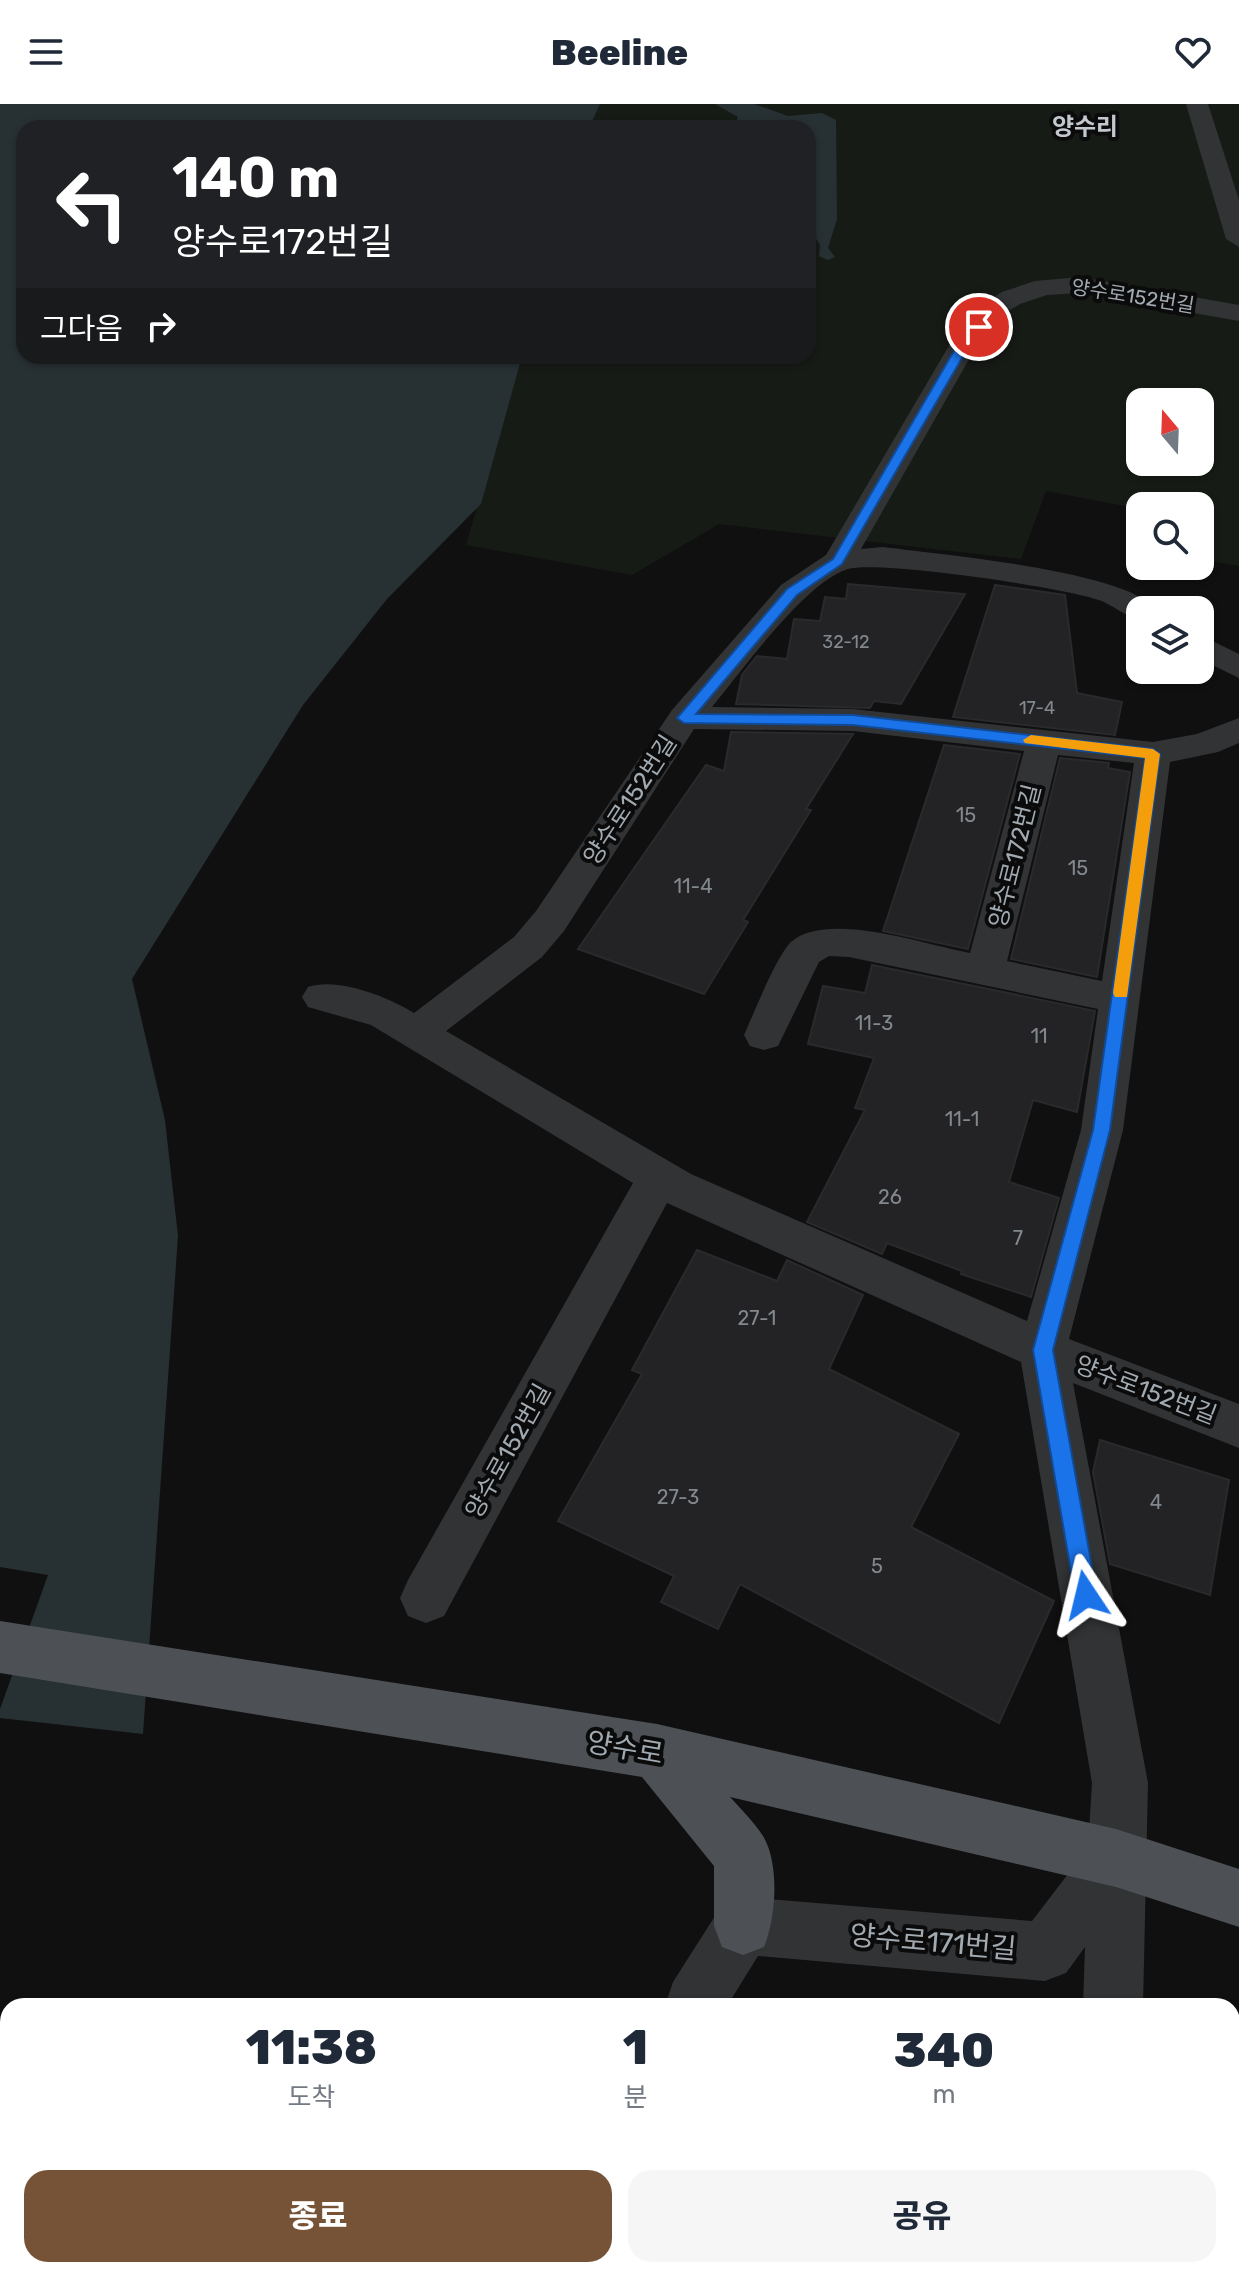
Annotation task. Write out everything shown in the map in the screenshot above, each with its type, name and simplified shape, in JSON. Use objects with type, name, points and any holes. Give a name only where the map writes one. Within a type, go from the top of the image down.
[{"type":"main road","name":"양수로","points":[[10,1649],[657,1752],[1116,1858],[1239,1898]]},
{"type":"main road","points":[[657,1752],[743,1856],[743,1926]]},
{"type":"street","points":[[1197,104],[1239,239]]},
{"type":"street","points":[[1214,154],[1239,157]]},
{"type":"street","name":"양수로152번길","points":[[416,1033],[528,947],[550,921],[684,718],[792,592],[838,561],[964,344],[993,309],[1028,291],[1062,285],[1239,313]]},
{"type":"street","name":"양수로152번길","points":[[838,561],[883,556],[1064,583],[1112,594],[1126,602]]},
{"type":"street","points":[[1214,653],[1239,668]]},
{"type":"street","points":[[684,718],[853,720],[1153,754],[1206,744],[1239,729]]},
{"type":"street","name":"양수로172번길","points":[[985,970],[1044,741]]},
{"type":"street","points":[[1113,1998],[1120,1783],[1043,1350],[1102,1130],[1153,754]]},
{"type":"street","points":[[764,1035],[804,953],[815,943],[849,943],[1120,999]]},
{"type":"street","name":"양수로152번길","points":[[322,997],[384,1014],[659,1177],[1043,1350],[1239,1426]]},
{"type":"street","name":"양수로152번길","points":[[426,1598],[659,1177]]},
{"type":"street","name":"양수로171번길","points":[[743,1926],[1045,1952],[1116,1858]]},
{"type":"street","points":[[697,1998],[743,1926]]},
{"type":"shaded area","points":[[0,104],[600,104],[593,120],[16,120],[16,364],[520,364],[481,504],[387,599],[303,705],[132,979],[165,1120],[178,1236],[143,1734],[0,1718]]},
{"type":"shaded area","points":[[595,104],[1239,104],[1239,566],[1214,562],[1214,492],[1126,492],[1126,506],[1046,491],[1021,559],[719,524],[632,575],[466,545],[519,364],[816,364],[816,120],[589,120]]},
{"type":"shaded area","points":[[715,104],[754,104],[788,116],[822,113],[836,120],[837,219],[828,248],[835,257],[828,260],[819,256],[820,245],[816,239],[816,120],[737,120],[738,117]]},
{"type":"pier","points":[[0,1567],[48,1575],[0,1709]]},
{"type":"building","points":[[848,584],[965,594],[901,704],[874,701],[870,708],[736,704],[742,675],[757,656],[787,659],[794,619],[820,621],[825,597],[846,599]]},
{"type":"building","points":[[995,585],[1065,595],[1077,693],[1122,702],[1115,735],[953,717]]},
{"type":"building","points":[[731,732],[853,734],[806,809],[811,810],[743,920],[748,922],[704,994],[578,949],[706,765],[724,771]]},
{"type":"building","points":[[944,745],[1020,754],[968,949],[883,931]]},
{"type":"building","points":[[1060,758],[1109,763],[1108,768],[1130,772],[1097,977],[1011,959]]},
{"type":"building","points":[[872,965],[1095,1011],[1077,1112],[1033,1100],[1009,1182],[1059,1198],[1031,1297],[961,1274],[962,1271],[887,1243],[882,1254],[807,1222],[865,1110],[855,1108],[874,1058],[808,1044],[823,986],[865,993]]},
{"type":"building","points":[[697,1250],[777,1281],[787,1260],[863,1295],[829,1369],[959,1434],[911,1527],[1054,1601],[999,1723],[740,1584],[718,1629],[661,1602],[674,1576],[558,1521],[642,1374],[632,1370]]},
{"type":"building","points":[[1100,1440],[1229,1480],[1210,1595],[1110,1564],[1093,1472]]},
{"type":"slow traffic","points":[[1031,740],[1153,754],[1121,993]]},
{"type":"district","name":"양수리","points":[[1085,127]]},
{"type":"route","points":[[979,327],[964,344],[838,561],[792,592],[684,718],[853,720],[1153,754],[1102,1130],[1043,1350],[1086,1595]]}]
